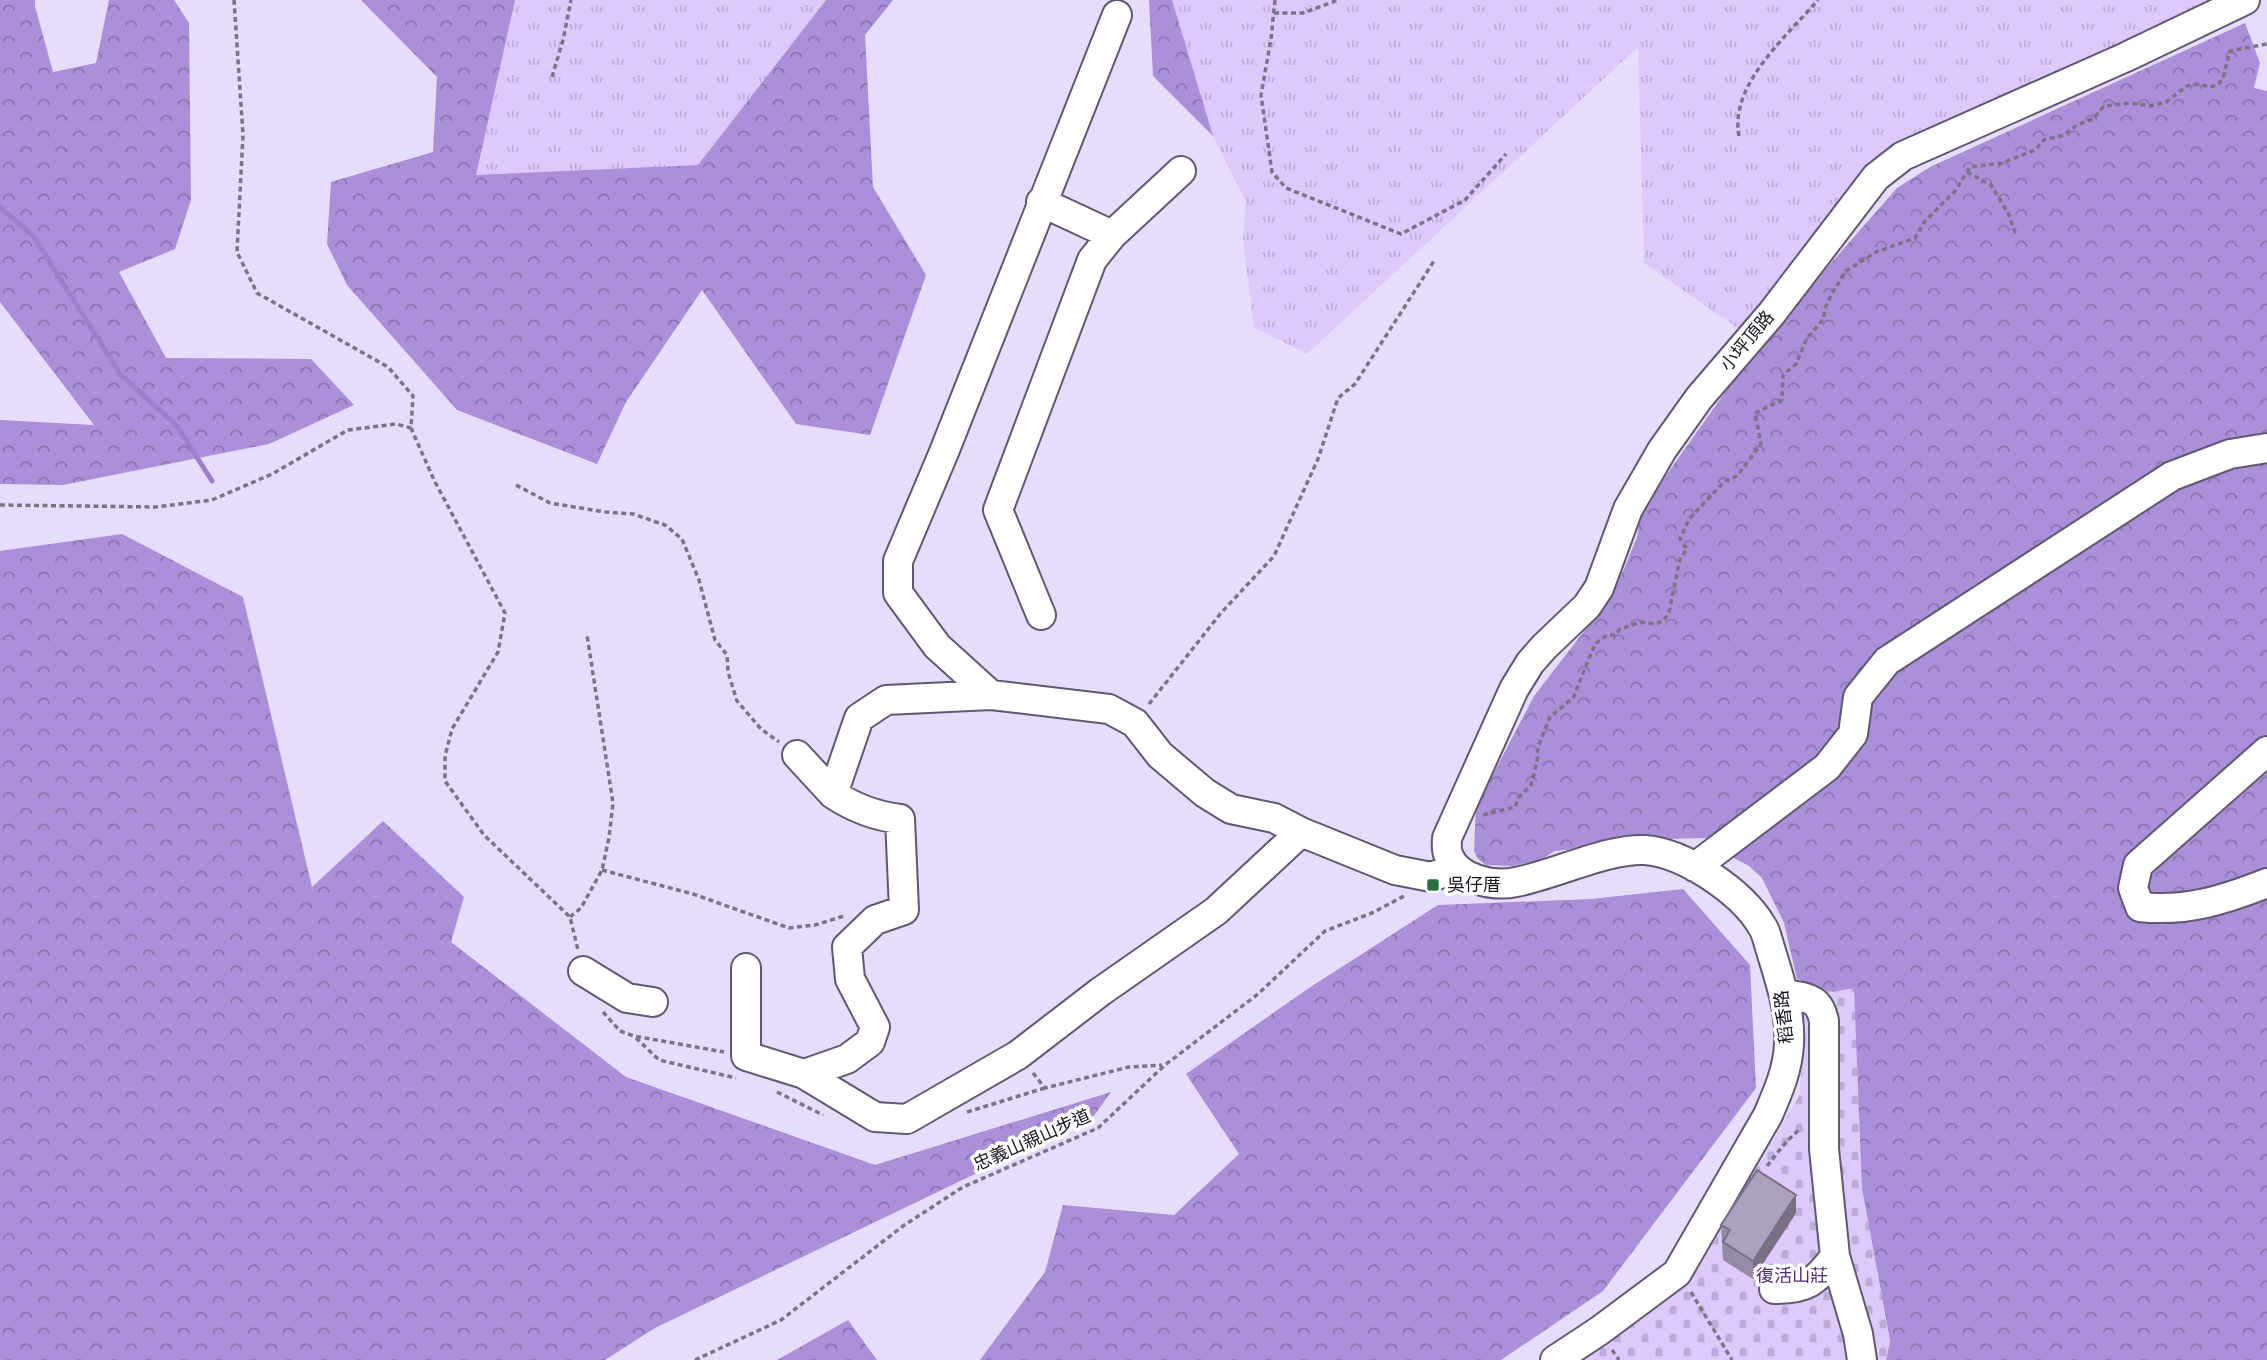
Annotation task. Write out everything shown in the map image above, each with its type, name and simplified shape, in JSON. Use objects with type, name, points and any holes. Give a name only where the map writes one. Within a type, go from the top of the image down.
[{"type":"street","name":"小坪頂路","points":[[1444,872],[1448,853],[1447,838],[1453,822],[1514,689],[1530,663],[1587,606],[1599,588],[1628,509],[1662,450],[1699,398],[1772,313],[1876,177],[1903,156],[2245,0]]},
{"type":"street","points":[[991,695],[937,646],[898,593],[898,561],[944,452],[1117,15]]},
{"type":"street","points":[[1041,615],[998,510],[1092,260],[1112,235],[1181,171]]},
{"type":"street","points":[[1041,202],[1112,235]]},
{"type":"street","points":[[1695,867],[1828,767],[1853,734],[1858,696],[1887,661],[2172,476],[2231,454],[2267,448]]},
{"type":"street","points":[[833,794],[859,718],[886,700],[991,695],[1109,709],[1135,723]]},
{"type":"street","name":"稻香路","points":[[1135,723],[1160,755],[1205,793],[1231,808],[1274,818],[1301,832],[1395,870],[1444,872],[1477,880],[1514,883],[1618,853],[1644,850],[1668,855],[1717,880],[1741,901],[1763,926],[1784,995],[1790,1041],[1779,1092],[1678,1273],[1600,1331],[1555,1360]]},
{"type":"street","points":[[2267,751],[2138,865],[2133,888],[2140,907],[2164,910],[2225,900],[2267,883]]},
{"type":"street","points":[[797,755],[833,794],[849,804],[878,816],[900,819],[904,910],[875,920],[847,947],[850,979],[875,1027],[870,1042],[847,1059],[804,1074]]},
{"type":"street","points":[[746,968],[746,1056],[804,1074],[875,1117],[907,1119],[1018,1055],[1100,992],[1216,911],[1301,832]]},
{"type":"street","points":[[583,971],[627,998],[653,1002]]},
{"type":"street","points":[[1784,995],[1814,1001],[1821,1009],[1824,1021],[1823,1123],[1835,1256],[1858,1334],[1862,1360]]},
{"type":"street","points":[[1774,1289],[1796,1289],[1820,1276],[1835,1256]]},
{"type":"path","points":[[234,0],[243,135],[237,252],[257,293],[388,367],[413,396],[411,428],[434,480],[505,613],[498,652],[452,729],[445,756],[445,781],[484,835],[570,917],[583,971]]},
{"type":"path","points":[[552,77],[571,0]]},
{"type":"path","points":[[1275,0],[1261,95],[1272,172],[1286,188],[1402,234],[1465,200],[1506,154]]},
{"type":"path","points":[[1274,13],[1303,13],[1338,0]]},
{"type":"path","points":[[1739,136],[1736,122],[1742,98],[1754,74],[1818,0]]},
{"type":"path","points":[[1453,822],[1515,807],[1519,797],[1531,785],[1538,762],[1538,747],[1550,717],[1573,698],[1595,644],[1607,635],[1615,635],[1620,629],[1641,622],[1656,624],[1664,621],[1680,559],[1687,549],[1680,539],[1689,519],[1725,481],[1737,476],[1761,444],[1755,413],[1782,400],[1783,375],[1796,363],[1807,338],[1823,320],[1831,295],[1846,271],[1876,252],[1915,238],[1924,222],[1956,190],[1970,167],[2002,163],[2035,150],[2044,140],[2064,135],[2077,125],[2094,119],[2104,106],[2131,103],[2150,106],[2166,102],[2187,86],[2218,85],[2223,78],[2230,51],[2267,44]]},
{"type":"path","points":[[1967,172],[1991,185],[2008,214],[2016,235]]},
{"type":"path","points":[[1135,723],[1221,613],[1274,556],[1318,459],[1338,398],[1355,384],[1434,261]]},
{"type":"path","points":[[0,505],[156,507],[212,500],[272,474],[348,430],[396,424],[411,428]]},
{"type":"path","points":[[516,485],[550,503],[633,514],[666,525],[682,539],[699,580],[715,640],[727,655],[728,672],[737,701],[761,729],[797,755]]},
{"type":"path","points":[[570,917],[581,908],[602,870],[613,803],[587,635]]},
{"type":"path","points":[[602,870],[693,894],[789,928],[815,925],[858,914],[875,920]]},
{"type":"path","name":"忠義山親山步道","points":[[695,1360],[781,1320],[903,1226],[963,1187],[1098,1128],[1165,1065],[1258,994],[1325,931],[1372,913],[1444,872]]},
{"type":"path","points":[[601,1011],[620,1031],[634,1036],[746,1056]]},
{"type":"path","points":[[1018,1055],[1045,1088],[1129,1067],[1165,1065]]},
{"type":"path","points":[[1763,1173],[1786,1142],[1808,1121],[1823,1123]]},
{"type":"path","points":[[1678,1273],[1732,1360]]},
{"type":"green space","points":[[0,0],[35,0],[53,72],[96,63],[109,0],[174,0],[189,23],[191,200],[175,249],[119,272],[166,358],[311,359],[354,405],[269,444],[63,485],[0,484],[0,420],[94,425],[0,302]]},
{"type":"green space","points":[[361,0],[515,0],[476,175],[698,165],[826,0],[893,0],[865,35],[873,187],[926,275],[870,435],[796,424],[702,290],[626,402],[597,464],[457,410],[347,285],[327,244],[331,182],[433,152],[437,77]]},
{"type":"green space","points":[[515,0],[826,0],[698,165],[475,175]]},
{"type":"green space","points":[[1149,0],[1172,0],[1213,136],[1153,76]]},
{"type":"green space","points":[[1172,0],[2214,0],[1869,161],[1740,330],[1644,263],[1638,47],[1307,354],[1254,327],[1243,239],[1246,202],[1213,136]]},
{"type":"green space","points":[[2245,23],[2260,63],[2254,88],[2267,91],[2267,1360],[1886,1360],[1890,1341],[1862,1189],[1832,992],[1797,979],[1784,923],[1762,878],[1749,866],[1734,858],[1722,844],[1704,838],[1668,839],[1555,851],[1540,860],[1513,866],[1486,865],[1478,859],[1474,851],[1476,807],[1534,696],[1602,608],[1624,569],[1637,537],[1645,505],[1758,346],[1897,188],[1930,167]]},
{"type":"green space","points":[[122,534],[243,597],[312,887],[383,821],[464,897],[451,942],[626,1077],[875,1165],[1111,1092],[1093,1117],[655,1328],[605,1360],[0,1360],[0,551]]},
{"type":"green space","points":[[1683,889],[1750,965],[1756,1088],[1603,1291],[1501,1360],[980,1360],[1045,1272],[1063,1205],[1174,1215],[1239,1154],[1186,1074],[1309,988],[1438,905],[1591,899]]},
{"type":"green space","name":"復活山莊","points":[[1797,979],[1832,992],[1854,988],[1862,1189],[1890,1341],[1886,1360],[1574,1360],[1694,1276],[1799,1096],[1806,1028]]},
{"type":"green space","points":[[848,1320],[877,1360],[777,1360]]},
{"type":"building","points":[[1757,1170],[1796,1195],[1753,1261],[1723,1242],[1730,1230],[1721,1225]]},
{"type":"waterway","points":[[0,207],[34,237],[120,374],[177,426],[212,481]]},
{"type":"place","name":"吳仔厝","points":[[1433,885]]}]
